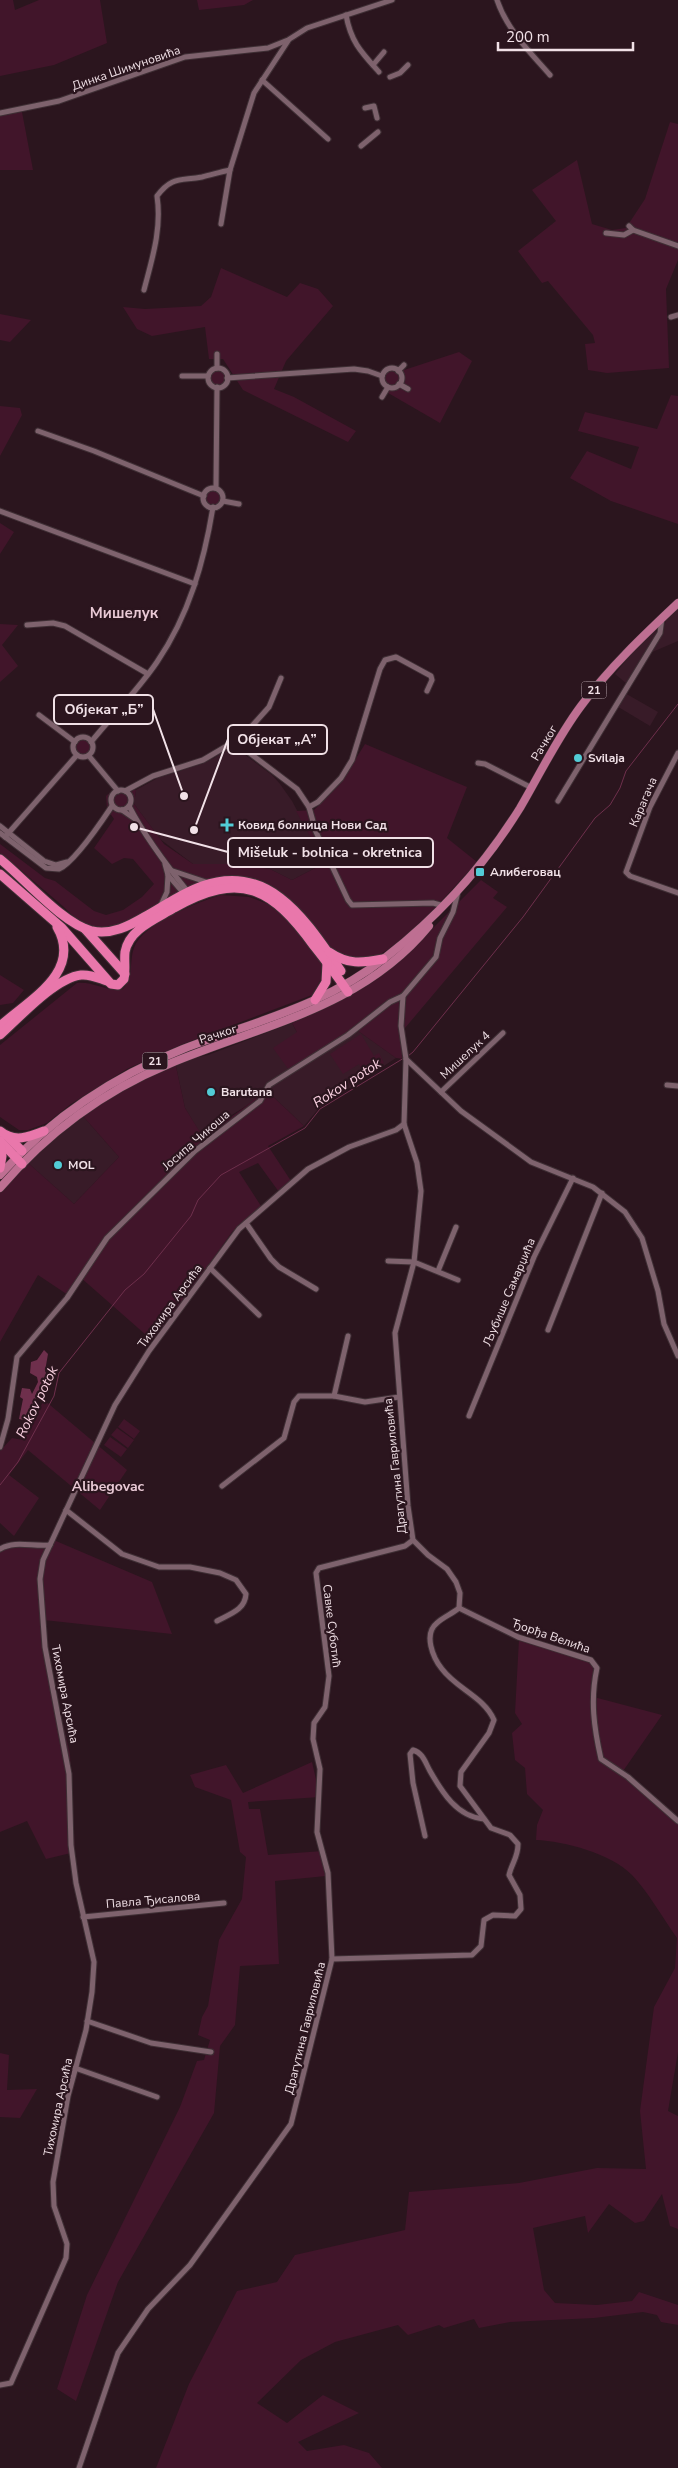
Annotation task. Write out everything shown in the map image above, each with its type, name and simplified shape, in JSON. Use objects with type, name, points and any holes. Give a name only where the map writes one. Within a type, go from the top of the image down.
[{"type":"highway","points":[[0,859],[67,918],[84,928],[100,932],[113,931],[188,896],[214,890],[233,888],[253,891],[267,896],[280,905],[294,919],[327,963],[348,987]]},
{"type":"highway","points":[[0,874],[52,918],[79,945],[108,982]]},
{"type":"highway","points":[[0,1036],[58,984],[71,977],[90,975],[118,984],[124,981],[126,949],[135,933],[210,883],[241,881],[258,885],[275,893],[298,912],[326,950],[348,987]]},
{"type":"highway","points":[[0,1026],[51,982],[62,968],[65,952],[63,937],[52,918]]},
{"type":"highway","points":[[84,928],[125,974]]},
{"type":"highway","points":[[326,950],[339,958],[353,963],[383,959]]},
{"type":"highway","points":[[315,1000],[326,982],[327,963]]},
{"type":"highway","points":[[2,1137],[29,1137],[44,1131]]},
{"type":"highway","points":[[2,1137],[20,1158]]},
{"type":"highway","points":[[0,1168],[2,1137]]},
{"type":"main road","name":"Рачког","points":[[0,1188],[20,1158],[44,1131],[96,1092],[148,1064],[187,1048],[271,1020],[348,987],[383,959],[444,906],[486,859],[532,788],[580,707],[624,656],[678,603]]},
{"type":"main road","name":"Рачког","points":[[0,1175],[80,1113],[135,1080],[189,1056],[303,1014],[404,954],[444,906]]},
{"type":"street","name":"Динка Шимуновића","points":[[0,113],[59,101],[185,57],[268,48],[288,40],[307,28],[392,0]]},
{"type":"street","points":[[497,0],[504,16],[520,42],[550,75]]},
{"type":"street","points":[[346,15],[349,30],[356,46],[379,72]]},
{"type":"street","name":"Динка Шимуновића","points":[[222,224],[230,170],[254,93],[288,40]]},
{"type":"street","points":[[373,65],[384,52]]},
{"type":"street","points":[[390,77],[400,73],[408,65]]},
{"type":"street","points":[[262,80],[328,139]]},
{"type":"street","points":[[365,108],[375,107],[378,118]]},
{"type":"street","points":[[361,146],[378,132]]},
{"type":"street","points":[[144,290],[156,241],[160,214],[157,196],[165,185],[178,179],[201,177],[230,170]]},
{"type":"street","points":[[606,232],[624,235],[631,228],[678,246]]},
{"type":"street","points":[[671,317],[678,316]]},
{"type":"street","points":[[217,354],[217,368]]},
{"type":"street","points":[[398,371],[404,365]]},
{"type":"street","points":[[217,368],[225,372],[227,378],[223,386],[217,387],[211,385],[208,376],[211,370],[217,368]]},
{"type":"street","points":[[227,378],[354,369],[368,370],[382,376]]},
{"type":"street","points":[[382,376],[388,369],[398,371]]},
{"type":"street","points":[[382,376],[383,382],[388,387],[394,387],[399,384],[401,378],[398,371]]},
{"type":"street","points":[[182,376],[208,376]]},
{"type":"street","points":[[399,384],[408,389]]},
{"type":"street","points":[[216,488],[217,387]]},
{"type":"street","points":[[382,397],[388,387]]},
{"type":"street","points":[[38,431],[94,451],[204,496]]},
{"type":"street","points":[[210,488],[216,488],[221,492],[223,500],[219,506],[212,507],[205,502],[204,496],[210,488]]},
{"type":"street","points":[[223,500],[239,504]]},
{"type":"street","points":[[91,742],[148,674],[175,631],[195,584],[205,554],[212,507]]},
{"type":"street","points":[[0,511],[195,584]]},
{"type":"street","points":[[558,801],[660,633],[662,618]]},
{"type":"street","points":[[27,625],[53,622],[65,626],[148,674]]},
{"type":"street","points":[[309,807],[318,802],[341,778],[352,760],[380,669],[385,660],[396,658],[431,676],[432,680],[427,691]]},
{"type":"street","points":[[135,819],[117,808],[111,799],[115,793],[125,791],[153,776],[203,760],[235,742],[248,732],[269,707],[281,678]]},
{"type":"street","points":[[39,715],[75,742]]},
{"type":"street","points":[[75,742],[83,738],[91,742],[93,747],[89,756]]},
{"type":"street","points":[[75,742],[74,749],[76,755]]},
{"type":"street","points":[[235,742],[297,789],[309,807],[316,832],[352,905],[433,903],[444,906]]},
{"type":"street","name":"Карагача","points":[[678,753],[657,791],[626,872],[630,876],[678,893]]},
{"type":"street","points":[[76,755],[82,757],[89,756]]},
{"type":"street","points":[[7,835],[76,755]]},
{"type":"street","points":[[89,756],[115,793]]},
{"type":"street","points":[[478,763],[485,764],[532,788]]},
{"type":"street","points":[[138,784],[130,797],[129,806],[135,819],[188,896]]},
{"type":"street","points":[[125,791],[130,797]]},
{"type":"street","points":[[0,826],[7,835],[46,868],[59,869],[70,861],[105,819],[117,808],[129,806]]},
{"type":"street","points":[[0,833],[7,835]]},
{"type":"street","points":[[171,873],[210,883]]},
{"type":"street","points":[[160,908],[168,888],[171,873]]},
{"type":"street","name":"Јосипа Чикоша","points":[[0,1447],[8,1419],[17,1357],[67,1298],[107,1238],[195,1151],[260,1100],[269,1085],[348,1035],[390,1002],[403,996],[436,957],[440,938],[454,908],[458,892]]},
{"type":"street","name":"Драгутина Гавриловића","points":[[79,2468],[118,2353],[148,2309],[190,2265],[291,2124],[332,1959],[472,1955],[481,1946],[484,1920],[493,1915],[515,1916],[521,1908],[520,1895],[509,1875],[511,1865],[518,1856],[518,1844],[510,1836],[490,1828],[460,1786],[461,1772],[489,1733],[494,1720],[490,1710],[442,1669],[430,1644],[431,1632],[436,1623],[459,1608],[460,1593],[456,1582],[447,1569],[428,1555],[413,1540],[399,1397],[395,1333],[414,1262],[421,1190],[417,1163],[404,1124],[405,1057],[401,1026],[403,996]]},
{"type":"street","name":"Мишелук 4","points":[[441,1092],[503,1033]]},
{"type":"street","points":[[405,1057],[461,1111],[531,1162],[573,1178],[602,1193],[626,1212],[642,1238],[658,1291],[664,1324],[678,1356]]},
{"type":"street","points":[[667,1085],[678,1086]]},
{"type":"street","name":"Тихомира Арсића","points":[[0,2385],[11,2383],[66,2258],[67,2244],[54,2206],[53,2182],[68,2096],[88,2021],[94,1962],[76,1883],[71,1845],[67,1757],[45,1647],[40,1570],[116,1405],[149,1351],[223,1249],[246,1224],[308,1169],[349,1147],[396,1130],[404,1124]]},
{"type":"street","name":"Љубише Самарџића","points":[[470,1416],[534,1256],[573,1178]]},
{"type":"street","points":[[548,1330],[602,1193]]},
{"type":"street","points":[[246,1224],[275,1263],[316,1289]]},
{"type":"street","points":[[438,1271],[456,1227]]},
{"type":"street","points":[[388,1261],[414,1262],[458,1280]]},
{"type":"street","points":[[210,1268],[259,1315]]},
{"type":"street","points":[[334,1396],[348,1336]]},
{"type":"street","points":[[222,1486],[284,1438],[294,1402],[299,1396],[334,1396],[365,1402],[399,1397]]},
{"type":"street","points":[[0,1423],[5,1427]]},
{"type":"street","points":[[66,1510],[122,1554],[151,1566],[197,1567],[236,1580],[246,1594],[246,1602],[240,1608],[217,1621]]},
{"type":"street","name":"Савке Суботић","points":[[332,1959],[328,1873],[317,1832],[320,1769],[312,1739],[314,1723],[325,1707],[328,1676],[316,1574],[319,1568],[405,1546],[413,1540]]},
{"type":"street","points":[[0,1549],[15,1544],[35,1547],[50,1545]]},
{"type":"street","name":"Ђорђа Велића","points":[[459,1608],[518,1638],[591,1660],[597,1668],[592,1690],[593,1724],[601,1759],[628,1776],[678,1821]]},
{"type":"street","points":[[425,1836],[412,1783],[410,1754],[413,1750],[422,1754],[437,1783],[453,1803],[476,1818],[484,1819]]},
{"type":"street","name":"Павла Ђисалова","points":[[83,1917],[224,1903]]},
{"type":"street","points":[[88,2021],[151,2043],[211,2052]]},
{"type":"street","points":[[75,2068],[157,2097]]},
{"type":"shaded area","points":[[0,0],[13,0],[15,10],[39,0],[100,0],[107,43],[54,65],[0,76]]},
{"type":"shaded area","points":[[197,0],[253,0],[244,5],[199,10]]},
{"type":"shaded area","points":[[22,112],[33,170],[0,170],[0,114]]},
{"type":"shaded area","points":[[670,122],[678,124],[678,260],[666,289],[669,368],[607,373],[588,370],[585,344],[595,343],[593,335],[548,281],[542,283],[518,251],[556,221],[532,190],[577,160],[592,224],[612,230],[626,228],[645,199]]},
{"type":"shaded area","points":[[221,268],[287,297],[300,283],[318,289],[333,306],[286,361],[274,389],[294,397],[356,431],[348,442],[243,390],[223,359],[209,359],[205,327],[152,336],[137,329],[123,307],[145,309],[201,306],[211,297]]},
{"type":"shaded area","points":[[0,314],[31,320],[10,342],[0,340]]},
{"type":"shaded area","points":[[459,352],[472,361],[440,423],[383,390],[386,384],[383,376],[388,369],[394,369],[398,372]]},
{"type":"shaded area","points":[[218,368],[224,371],[227,377],[224,383],[218,386],[212,383],[209,377],[212,371]]},
{"type":"shaded area","points":[[671,395],[678,396],[678,524],[611,501],[570,478],[587,451],[631,469],[639,447],[578,431],[585,412],[657,429]]},
{"type":"shaded area","points":[[0,406],[20,408],[22,415],[0,456]]},
{"type":"shaded area","points":[[210,490],[216,490],[221,495],[219,504],[210,506],[205,501],[205,495]]},
{"type":"shaded area","points":[[0,523],[14,532],[0,554]]},
{"type":"shaded area","points":[[678,609],[678,641],[650,653],[663,632],[666,620]]},
{"type":"shaded area","points":[[0,624],[18,625],[2,645],[18,666],[0,682]]},
{"type":"shaded area","points":[[655,631],[659,633],[626,683],[615,674],[631,654]]},
{"type":"shaded area","points":[[623,692],[658,712],[650,726],[615,705]]},
{"type":"shaded area","points":[[80,739],[86,739],[91,744],[89,753],[80,755],[75,750],[75,744]]},
{"type":"shaded area","points":[[365,744],[467,787],[447,838],[477,862],[442,901],[412,930],[383,953],[371,958],[354,959],[339,954],[327,944],[295,904],[282,893],[268,886],[251,882],[211,880],[194,884],[125,924],[111,927],[96,927],[77,919],[0,853],[0,844],[45,878],[55,881],[94,911],[106,915],[123,910],[142,897],[154,884],[133,859],[124,858],[112,864],[94,848],[114,819],[107,809],[106,796],[115,788],[136,790],[134,804],[164,844],[193,864],[242,864],[270,869],[292,880],[325,863],[296,811],[314,810],[340,784]]},
{"type":"shaded area","name":"Ковид болница Нови Сад","points":[[232,745],[272,775],[280,784],[292,801],[325,863],[292,880],[270,869],[242,864],[193,864],[160,839],[134,804],[136,790],[163,775],[180,771],[214,758]]},
{"type":"shaded area","points":[[481,880],[498,892],[493,898],[507,907],[405,1028],[407,1050],[405,1059],[396,1058],[354,1028],[289,1070],[273,1048],[297,1032],[292,1023],[351,994],[404,957]]},
{"type":"shaded area","points":[[221,895],[249,897],[268,904],[291,920],[323,963],[324,974],[312,995],[183,1044],[127,1069],[71,1104],[47,1123],[28,1130],[19,1130],[0,1117],[0,1045],[77,983],[118,990],[123,989],[129,980],[134,948],[139,939],[172,915]]},
{"type":"shaded area","points":[[0,975],[24,990],[13,1003],[0,1005]]},
{"type":"shaded area","points":[[292,1023],[297,1032],[289,1070],[354,1028],[396,1058],[319,1108],[304,1126],[265,1089],[251,1103],[230,1116],[203,1138],[185,1108],[175,1062],[208,1055]]},
{"type":"shaded area","points":[[361,1034],[374,1056],[379,1053],[384,1063],[365,1076],[359,1064],[343,1074],[330,1054]]},
{"type":"shaded area","points":[[175,1062],[185,1108],[203,1137],[243,1108],[265,1089],[304,1126],[268,1146],[291,1181],[279,1192],[258,1163],[239,1172],[261,1206],[232,1232],[154,1342],[80,1277],[68,1295],[38,1275],[0,1342],[0,1192],[27,1162],[74,1204],[119,1157],[82,1115],[107,1095]]},
{"type":"shaded area","points":[[82,1115],[119,1157],[74,1204],[27,1162]]},
{"type":"shaded area","points":[[44,1350],[48,1354],[45,1371],[49,1379],[47,1385],[43,1384],[29,1416],[32,1418],[30,1421],[19,1419],[23,1399],[20,1397],[22,1388],[30,1389],[32,1394],[38,1382],[37,1377],[30,1373],[31,1362],[37,1360]]},
{"type":"shaded area","points":[[44,1400],[127,1470],[100,1510],[28,1450],[9,1475],[39,1498],[14,1536],[0,1523],[0,1451],[12,1438],[23,1440]]},
{"type":"shaded area","points":[[124,1419],[140,1431],[134,1439],[118,1427]]},
{"type":"shaded area","points":[[117,1428],[134,1440],[128,1448],[111,1435]]},
{"type":"shaded area","points":[[110,1437],[127,1449],[121,1457],[104,1445]]},
{"type":"shaded area","points":[[56,1541],[152,1582],[172,1634],[44,1620],[50,1668],[70,1754],[75,1852],[46,1859],[27,1821],[0,1832],[0,1548],[13,1542],[47,1546]]},
{"type":"shaded area","points":[[519,1639],[597,1662],[590,1696],[662,1715],[621,1774],[646,1793],[678,1824],[678,2052],[668,2111],[678,2116],[678,2229],[670,2226],[662,2194],[644,2221],[635,2223],[609,2204],[588,2233],[585,2216],[533,2228],[544,2290],[555,2303],[597,2305],[632,2301],[639,2292],[678,2305],[678,2325],[661,2322],[657,2315],[643,2312],[594,2318],[510,2322],[479,2328],[474,2319],[444,2328],[439,2325],[408,2335],[398,2325],[335,2342],[301,2360],[257,2403],[287,2423],[323,2395],[359,2413],[298,2442],[307,2451],[344,2445],[369,2453],[382,2468],[156,2468],[189,2384],[237,2291],[277,2282],[295,2255],[405,2230],[409,2192],[519,2183],[597,2168],[646,2169],[640,2111],[654,2007],[675,1968],[677,1938],[644,1889],[623,1868],[587,1850],[560,1843],[536,1840],[537,1825],[543,1810],[527,1794],[525,1768],[515,1760],[512,1733],[522,1724],[515,1713]]},
{"type":"shaded area","points":[[312,1762],[320,1797],[248,1802],[249,1809],[260,1809],[268,1855],[323,1851],[326,1876],[275,1881],[279,1964],[240,1966],[235,2025],[220,2046],[214,2113],[118,2282],[76,2401],[57,2389],[87,2295],[180,2107],[197,2061],[204,2060],[210,2040],[198,2035],[202,2017],[208,2006],[219,1940],[242,1899],[246,1857],[240,1852],[231,1800],[195,1787],[190,1775],[226,1765],[243,1793]]},
{"type":"shaded area","points":[[0,2053],[9,2055],[7,2090],[37,2089],[20,2118],[0,2117]]},
{"type":"waterway","name":"Rokov potok","points":[[408,1056],[523,917],[595,818],[610,805],[620,788],[626,771],[678,704]]},
{"type":"waterway","name":"Rokov potok","points":[[0,1485],[18,1462],[54,1396],[59,1373],[125,1290],[144,1274],[191,1216],[198,1200],[221,1175],[305,1128],[320,1109],[404,1058]]},
{"type":"place","name":"Svilaja","points":[[578,758]]},
{"type":"place","name":"Објекат „Б”","points":[[184,796]]},
{"type":"place","name":"Ковид болница Нови Сад","points":[[227,825]]},
{"type":"place","name":"Mišeluk - bolnica - okretnica","points":[[134,827]]},
{"type":"place","name":"Објекат „А”","points":[[194,830]]},
{"type":"place","name":"Алибеговац","points":[[480,872]]},
{"type":"place","name":"Barutana","points":[[211,1092]]},
{"type":"place","name":"MOL","points":[[58,1165]]},
{"type":"district","name":"Мишелук","points":[[124,613]]},
{"type":"district","name":"Alibegovac","points":[[108,1486]]}]
